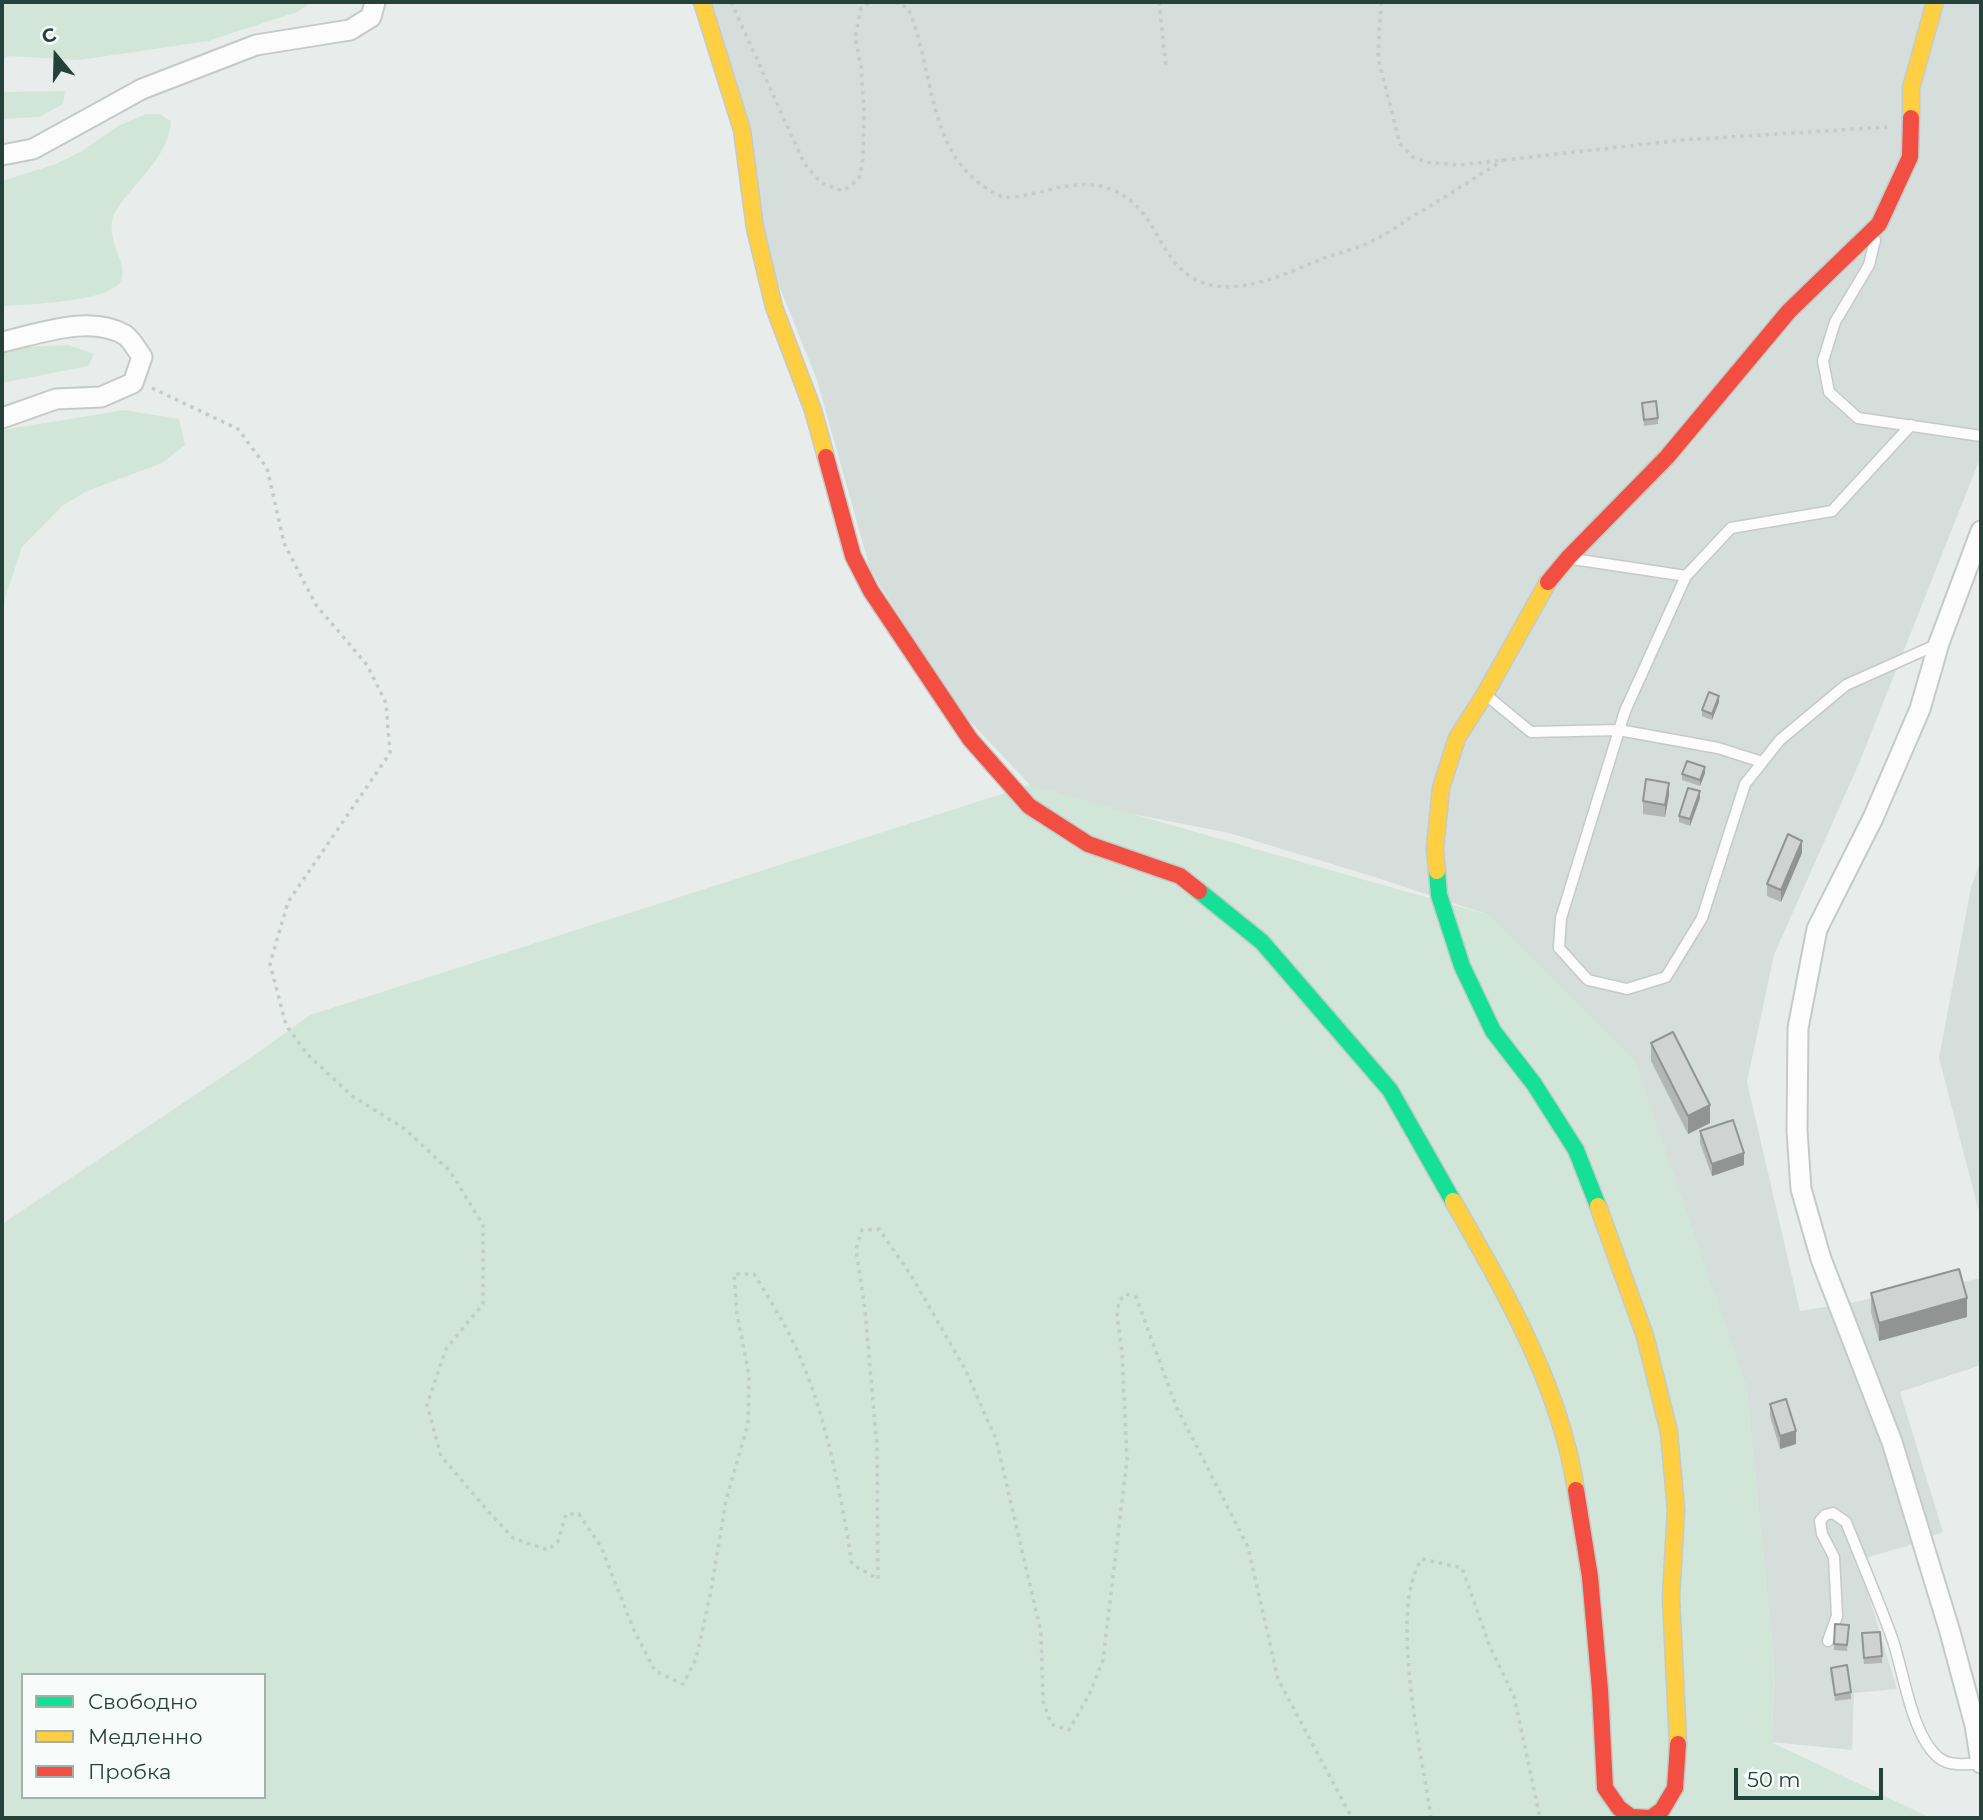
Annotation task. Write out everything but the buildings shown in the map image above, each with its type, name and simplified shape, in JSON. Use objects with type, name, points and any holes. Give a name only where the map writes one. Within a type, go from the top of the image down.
[{"type":"street","points":[[2,155],[33,149],[142,89],[256,45],[350,30],[371,17],[375,2]]},
{"type":"street","points":[[702,2],[742,130],[755,228],[774,307],[813,410],[853,556],[871,591],[970,738],[1029,806],[1088,844],[1180,876],[1262,943],[1391,1090],[1488,1263],[1536,1356],[1561,1422],[1574,1475],[1590,1577],[1605,1788],[1619,1808],[1631,1817],[1650,1818],[1662,1810],[1675,1788],[1678,1752],[1671,1597],[1676,1510],[1669,1432],[1645,1336],[1605,1222],[1576,1150],[1534,1084],[1493,1031],[1462,966],[1439,895],[1435,849],[1441,788],[1457,738],[1485,694],[1545,586],[1568,558],[1667,457],[1789,311],[1880,223],[1910,157],[1910,88],[1936,2]]},
{"type":"street","points":[[2,342],[58,330],[101,325],[128,337],[142,357],[133,383],[101,397],[56,399],[2,418]]},
{"type":"street","points":[[1981,531],[1939,643],[1920,709],[1872,818],[1817,929],[1798,1028],[1797,1131],[1801,1189],[1821,1259],[1892,1442],[1950,1632],[1975,1725],[1981,1763]]},
{"type":"lane","points":[[1880,223],[1868,265],[1835,322],[1823,361],[1829,393],[1858,418],[1981,436]]},
{"type":"lane","points":[[1911,425],[1832,511],[1731,528],[1686,576],[1625,711],[1561,918],[1559,948],[1587,980],[1627,989],[1666,977],[1702,918],[1745,784],[1762,762],[1780,740],[1846,685],[1939,643]]},
{"type":"lane","points":[[1568,558],[1686,576]]},
{"type":"lane","points":[[1485,694],[1531,732],[1619,730],[1718,748],[1762,762]]},
{"type":"lane","points":[[1828,1641],[1837,1616],[1834,1557],[1822,1534],[1821,1521],[1833,1513],[1846,1522],[1892,1639],[1919,1727],[1928,1747],[1942,1760],[1957,1765],[1981,1763]]},
{"type":"path","points":[[731,2],[804,163],[821,183],[843,191],[859,179],[863,159],[861,66],[855,37],[861,8],[870,2]]},
{"type":"path","points":[[895,2],[908,8],[916,26],[924,70],[939,119],[954,155],[974,180],[1001,198],[1028,195],[1062,185],[1089,185],[1110,189],[1132,200],[1152,223],[1171,257],[1193,278],[1215,287],[1251,285],[1374,240],[1505,159]]},
{"type":"path","points":[[1159,2],[1166,66]]},
{"type":"path","points":[[1381,2],[1378,58],[1401,144],[1413,157],[1426,162],[1459,164],[1682,140],[1910,125]]},
{"type":"path","points":[[133,383],[148,386],[238,429],[267,468],[284,544],[316,605],[367,665],[386,703],[390,753],[288,902],[270,964],[286,1025],[308,1055],[352,1096],[405,1129],[450,1171],[483,1225],[483,1304],[446,1349],[427,1405],[441,1456],[486,1510],[513,1538],[548,1550],[558,1541],[566,1514],[579,1514],[601,1547],[634,1630],[655,1671],[683,1684],[696,1659],[711,1591],[726,1500],[748,1424],[749,1375],[737,1314],[734,1274],[754,1274],[775,1308],[803,1365],[829,1447],[852,1564],[877,1579],[877,1447],[865,1310],[856,1249],[862,1230],[879,1229],[911,1275],[965,1369],[996,1439],[1041,1632],[1043,1701],[1051,1724],[1069,1730],[1103,1660],[1127,1460],[1122,1352],[1117,1317],[1119,1301],[1126,1294],[1136,1297],[1176,1406],[1248,1547],[1278,1679],[1352,1818]]},
{"type":"path","points":[[1431,1818],[1409,1684],[1407,1610],[1415,1568],[1422,1559],[1462,1568],[1490,1647],[1514,1696],[1540,1818]]},
{"type":"shaded area","points":[[711,2],[1981,2],[1981,456],[1860,761],[1774,955],[1747,1082],[1800,1311],[1861,1301],[1961,1269],[1963,1282],[1981,1278],[1981,1365],[1900,1392],[1943,1532],[1858,1560],[1897,1689],[1854,1693],[1852,1750],[1771,1742],[1775,1675],[1746,1385],[1489,915],[1229,833],[1081,804],[1030,785],[953,703],[870,569],[817,380],[776,278]]},
{"type":"shaded area","points":[[1981,860],[1981,1220],[1939,1058],[1971,887]]},
{"type":"green space","points":[[2,2],[309,2],[297,12],[208,41],[80,60],[9,56],[2,59]]},
{"type":"green space","points":[[2,91],[65,91],[63,104],[39,117],[2,119]]},
{"type":"green space","points":[[146,114],[160,114],[171,121],[169,134],[150,169],[123,200],[114,216],[113,237],[122,271],[122,278],[116,286],[104,293],[68,301],[2,306],[2,181],[56,164],[82,151],[118,126]]},
{"type":"green space","points":[[68,345],[94,354],[88,366],[2,383],[2,348]]},
{"type":"green space","points":[[125,410],[179,419],[185,445],[162,463],[85,492],[62,506],[22,547],[5,598],[2,631],[2,430]]},
{"type":"green space","points":[[1030,785],[1489,915],[1634,1059],[1746,1385],[1775,1675],[1771,1742],[1931,1818],[2,1818],[2,1224],[249,1059],[310,1015]]},
{"type":"traffic: fast","points":[[1437,871],[1439,895],[1462,966],[1493,1031],[1534,1084],[1576,1150],[1598,1206]]},
{"type":"traffic: fast","points":[[1199,891],[1262,942],[1390,1090],[1453,1201]]},
{"type":"traffic: slow","points":[[702,2],[742,130],[755,228],[774,307],[813,410],[826,457]]},
{"type":"traffic: slow","points":[[1911,118],[1911,88],[1935,2]]},
{"type":"traffic: slow","points":[[1437,871],[1435,849],[1441,788],[1457,738],[1548,582]]},
{"type":"traffic: slow","points":[[1453,1201],[1511,1305],[1544,1376],[1568,1451],[1576,1490]]},
{"type":"traffic: slow","points":[[1598,1206],[1645,1336],[1669,1432],[1676,1510],[1671,1597],[1678,1744]]},
{"type":"traffic: jam","points":[[1548,582],[1667,457],[1789,311],[1879,224],[1910,157],[1911,118]]},
{"type":"traffic: jam","points":[[826,457],[853,556],[871,591],[970,739],[1029,806],[1088,844],[1180,876],[1199,891]]},
{"type":"traffic: jam","points":[[1576,1490],[1590,1577],[1605,1788],[1619,1808],[1631,1817],[1651,1818],[1662,1810],[1675,1788],[1678,1744]]}]
